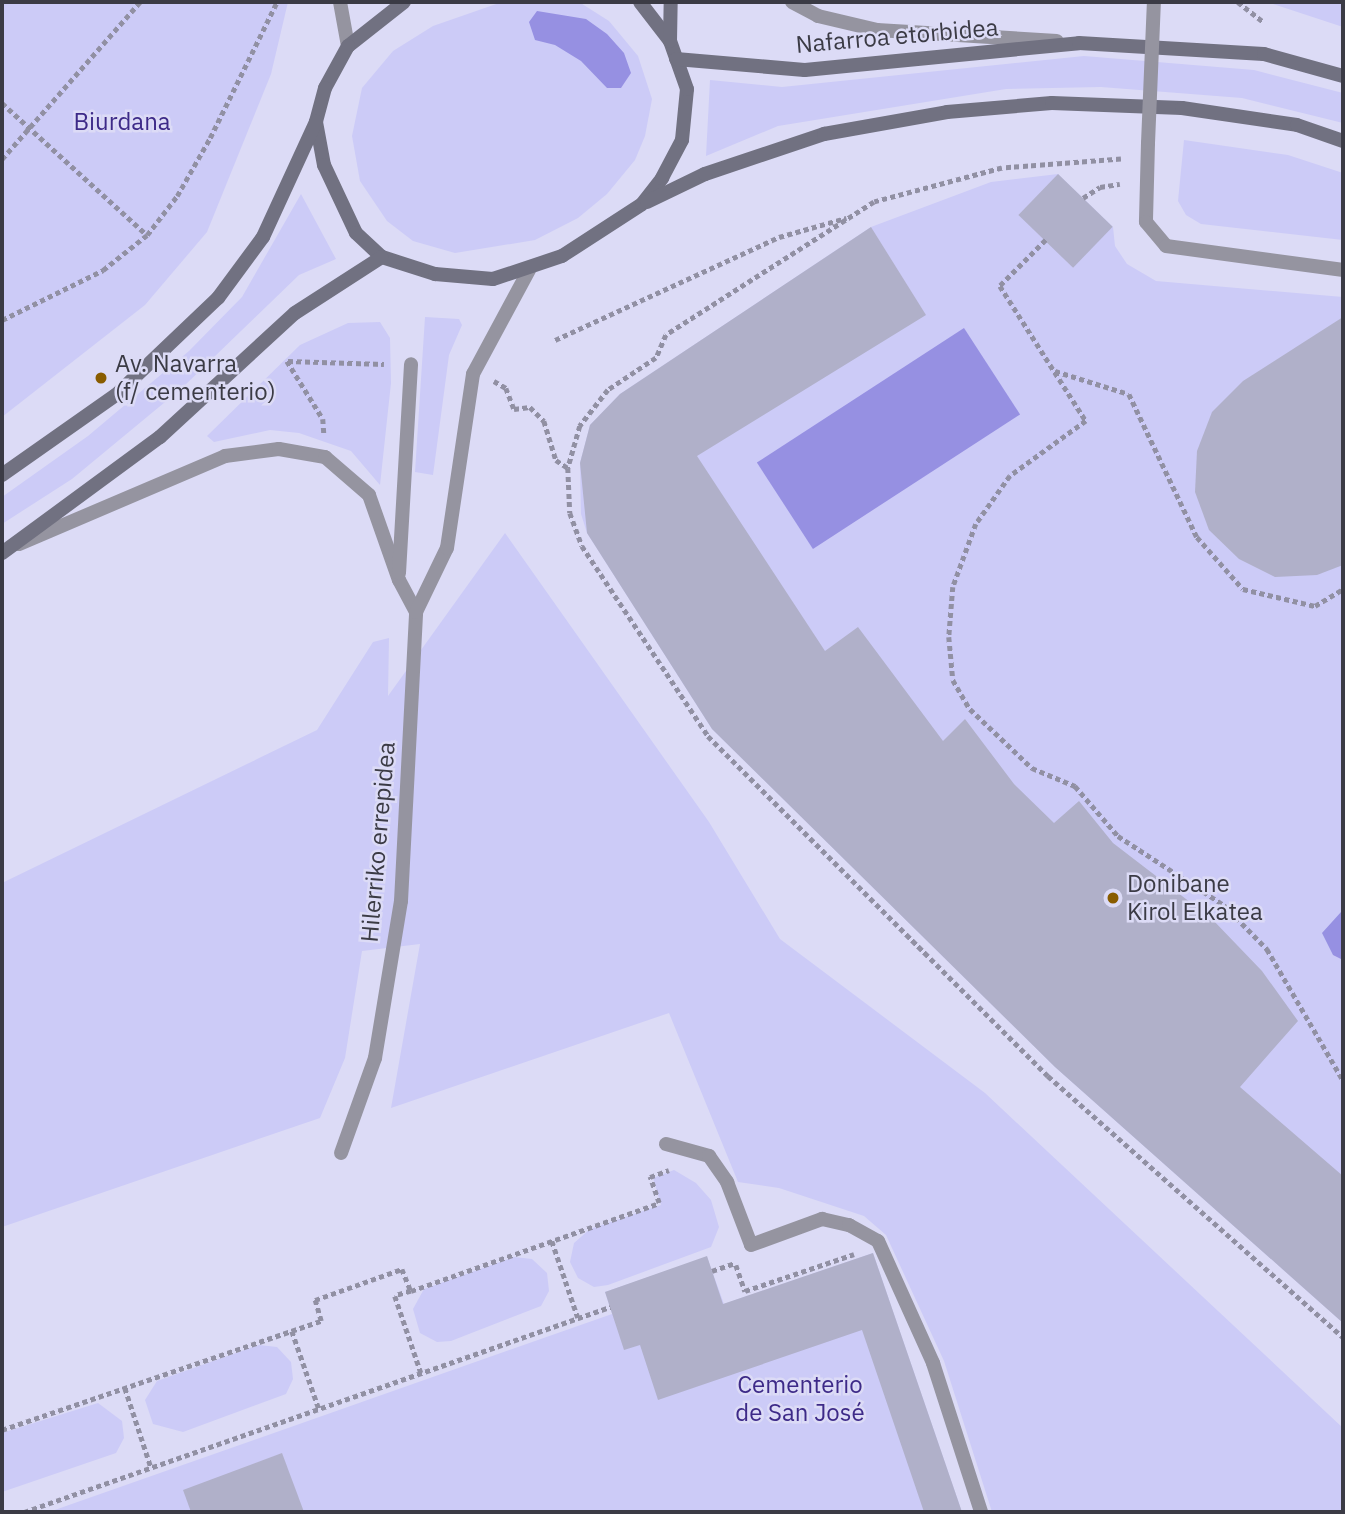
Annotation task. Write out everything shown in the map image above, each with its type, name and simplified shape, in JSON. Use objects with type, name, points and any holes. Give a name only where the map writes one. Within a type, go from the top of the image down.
[{"type":"main road","points":[[2,475],[116,395],[218,298],[263,237],[316,122],[325,88],[348,46],[404,2]]},
{"type":"main road","points":[[640,2],[670,41],[687,89],[682,140],[642,204]]},
{"type":"main road","points":[[670,41],[671,2]]},
{"type":"main road","name":"Nafarroa etorbidea","points":[[676,59],[805,71],[1079,43],[1264,54],[1343,76]]},
{"type":"main road","points":[[316,122],[336,200],[356,233],[382,257],[435,274],[493,279],[529,270],[562,256],[642,204],[705,174],[824,134],[973,110],[1052,103],[1182,108],[1297,125],[1343,141]]},
{"type":"main road","points":[[2,553],[18,545],[160,437],[295,313],[382,257]]},
{"type":"street","points":[[340,2],[348,46]]},
{"type":"street","name":"Nafarroa etorbidea","points":[[793,2],[818,16],[877,30],[1079,43]]},
{"type":"street","points":[[1154,2],[1146,222],[1166,246],[1343,270]]},
{"type":"street","name":"Hilerriko errepidea","points":[[341,1153],[375,1058],[401,901],[416,612],[447,548],[473,374],[529,270]]},
{"type":"street","points":[[399,580],[411,364]]},
{"type":"street","points":[[18,545],[225,456],[279,449],[325,457],[369,495],[399,580],[416,612]]},
{"type":"street","points":[[666,1144],[709,1156],[727,1182],[751,1245],[822,1219],[849,1225],[878,1241],[933,1363],[981,1512]]},
{"type":"path","points":[[2,159],[140,2]]},
{"type":"path","points":[[2,320],[103,270],[147,235],[177,196],[210,138],[277,2]]},
{"type":"path","points":[[1238,2],[1264,22]]},
{"type":"path","points":[[2,103],[147,235]]},
{"type":"path","points":[[1121,159],[1002,168],[874,202],[666,335],[656,358],[608,390],[580,426],[568,468],[570,513],[582,545],[708,736],[1048,1076],[1343,1337]]},
{"type":"path","points":[[1083,198],[1100,187],[1120,184]]},
{"type":"path","points":[[555,340],[779,237],[850,217]]},
{"type":"path","points":[[1045,240],[1000,286],[1086,421],[1010,476],[976,524],[953,587],[948,637],[953,680],[970,709],[1032,768],[1075,786],[1118,835],[1224,905],[1267,949],[1343,1080]]},
{"type":"path","points":[[325,457],[323,419],[287,361],[384,364]]},
{"type":"path","points":[[1054,371],[1129,394],[1197,537],[1243,589],[1315,606],[1343,589]]},
{"type":"path","points":[[473,374],[506,388],[514,409],[530,407],[544,421],[556,460],[568,468]]},
{"type":"path","points":[[421,1373],[395,1296],[659,1203],[650,1177],[676,1168]]},
{"type":"path","points":[[552,1241],[578,1318]]},
{"type":"path","points":[[712,1271],[736,1263]]},
{"type":"path","points":[[2,1430],[321,1321],[315,1300],[402,1269],[411,1291]]},
{"type":"path","points":[[24,1512],[610,1307]]},
{"type":"path","points":[[292,1331],[318,1409]]},
{"type":"path","points":[[125,1388],[151,1467]]},
{"type":"green space","name":"Biurdana","points":[[2,2],[288,2],[271,74],[207,232],[145,305],[2,417]]},
{"type":"green space","points":[[502,2],[579,2],[609,21],[638,56],[652,99],[645,136],[635,160],[607,194],[578,218],[535,240],[455,253],[413,241],[387,221],[360,181],[352,136],[362,88],[393,51],[433,26]]},
{"type":"green space","points":[[1267,2],[1343,2],[1343,27]]},
{"type":"green space","points":[[1084,56],[1254,70],[1343,93],[1343,123],[1242,98],[1101,87],[1006,89],[778,126],[706,156],[710,80],[782,87]]},
{"type":"green space","points":[[1184,140],[1288,155],[1343,173],[1343,240],[1201,224],[1186,215],[1178,201]]},
{"type":"green space","name":"Donibane Kirol Elkatea","points":[[1058,174],[1113,227],[1115,246],[1127,264],[1156,281],[1343,297],[1343,1323],[1055,1067],[712,729],[587,533],[581,514],[580,463],[590,425],[620,394],[871,227],[991,182]]},
{"type":"green space","points":[[301,194],[336,259],[299,275],[182,388],[72,479],[2,524],[2,497],[88,436],[189,351],[242,297]]},
{"type":"green space","points":[[425,317],[459,319],[462,325],[449,355],[433,475],[415,472]]},
{"type":"green space","points":[[380,322],[390,338],[391,383],[380,485],[351,451],[299,433],[270,430],[214,442],[207,436],[300,345],[348,323]]},
{"type":"green space","points":[[505,533],[709,822],[780,939],[985,1093],[1343,1428],[1343,1512],[992,1512],[944,1361],[886,1235],[864,1216],[779,1188],[738,1182],[669,1013],[391,1108],[420,944],[362,951],[345,1058],[320,1118],[2,1227],[2,883],[317,730],[373,642],[389,638],[388,696]]},
{"type":"green space","points":[[674,1170],[696,1183],[711,1200],[719,1227],[711,1247],[608,1285],[594,1287],[578,1278],[570,1262],[574,1243],[590,1229],[661,1205],[653,1178]]},
{"type":"green space","name":"Cementerio de San José","points":[[873,1253],[962,1512],[49,1512],[612,1314],[605,1292],[707,1257],[724,1304]]},
{"type":"green space","points":[[514,1257],[532,1259],[547,1273],[549,1291],[541,1306],[451,1341],[437,1342],[420,1333],[413,1309],[424,1289]]},
{"type":"green space","points":[[259,1345],[277,1347],[291,1362],[293,1379],[286,1394],[183,1432],[153,1424],[145,1400],[157,1381]]},
{"type":"green space","points":[[98,1403],[122,1421],[124,1438],[116,1453],[2,1492],[2,1433]]},
{"type":"shaded area","points":[[537,11],[586,19],[607,34],[624,53],[631,73],[621,88],[607,88],[581,61],[555,45],[535,40],[529,22]]},
{"type":"shaded area","points":[[964,328],[1020,414],[813,549],[757,463]]},
{"type":"shaded area","points":[[1343,893],[1343,960],[1333,955],[1322,933],[1341,912]]},
{"type":"building","points":[[1058,174],[1113,227],[1073,268],[1018,215]]},
{"type":"building","points":[[871,227],[926,315],[697,456],[825,651],[858,627],[943,741],[965,719],[1014,784],[1054,823],[1079,801],[1113,843],[1212,919],[1262,971],[1298,1021],[1240,1087],[1343,1176],[1343,1323],[1055,1067],[712,729],[587,533],[580,463],[590,425],[620,394]]},
{"type":"building","points":[[1343,317],[1343,565],[1317,575],[1275,577],[1239,559],[1209,530],[1195,492],[1197,451],[1212,412],[1243,381]]},
{"type":"building","points":[[873,1253],[962,1512],[924,1512],[862,1330],[658,1400],[640,1345],[624,1350],[605,1292],[707,1256],[723,1304]]},
{"type":"building","points":[[282,1453],[304,1512],[191,1512],[183,1490]]},
{"type":"place","name":"Av. Navarra (f/ cementerio)","points":[[101,378]]},
{"type":"place","name":"Donibane Kirol Elkatea","points":[[1113,898]]}]
